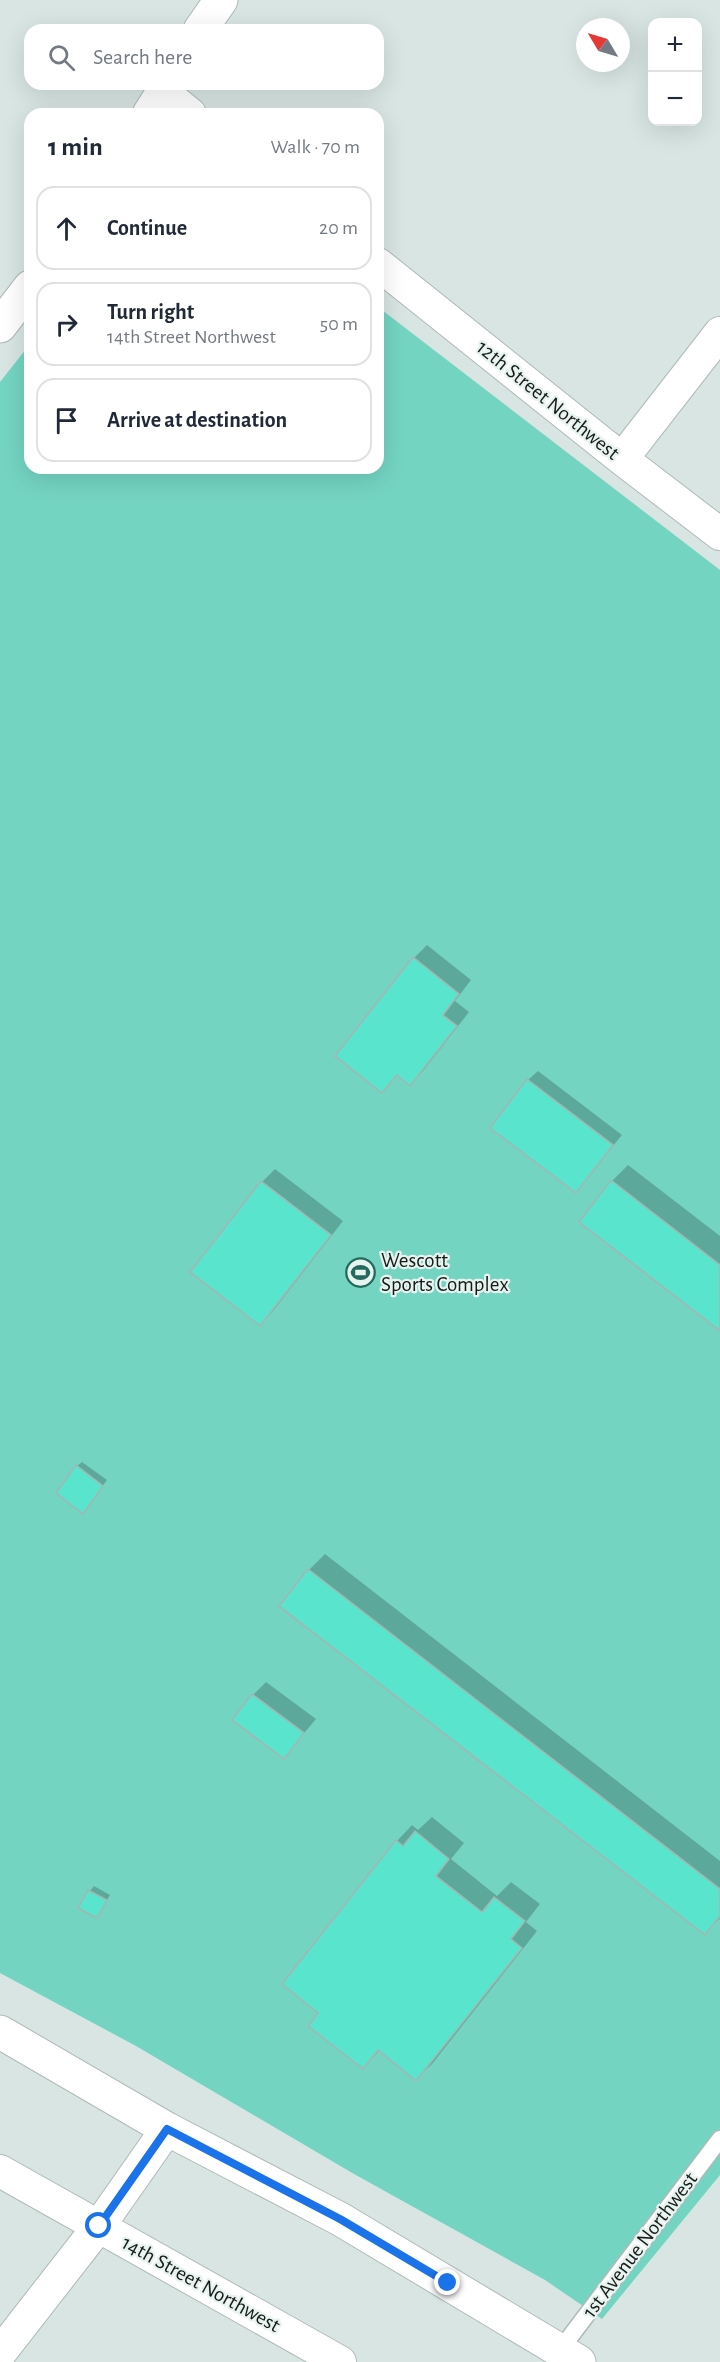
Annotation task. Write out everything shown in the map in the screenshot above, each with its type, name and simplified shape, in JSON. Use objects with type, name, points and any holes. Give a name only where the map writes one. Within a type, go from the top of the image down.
[{"type":"main road","points":[[204,24],[221,0]]},
{"type":"main road","points":[[0,326],[24,295]]},
{"type":"main road","points":[[0,2032],[167,2129],[340,2219],[570,2356]]},
{"type":"street","points":[[160,97],[179,108]]},
{"type":"street","name":"12th Street Northwest","points":[[384,269],[622,459],[720,534]]},
{"type":"street","points":[[622,459],[720,333]]},
{"type":"street","points":[[0,2353],[99,2226],[167,2129]]},
{"type":"street","name":"14th Street Northwest","points":[[0,2171],[340,2362]]},
{"type":"lane","name":"1st Avenue Northwest","points":[[570,2356],[720,2139]]},
{"type":"green space","name":"Wescott Sports Complex","points":[[384,312],[720,570],[720,2175],[602,2319],[545,2280],[354,2174],[136,2046],[0,1973],[0,382],[24,352],[24,474],[384,474]]},
{"type":"building","points":[[413,957],[459,994],[443,1015],[457,1026],[410,1086],[397,1075],[382,1093],[335,1056]]},
{"type":"building","points":[[527,1079],[613,1145],[576,1193],[490,1128]]},
{"type":"building","points":[[611,1180],[720,1265],[720,1331],[579,1222]]},
{"type":"building","points":[[261,1181],[331,1235],[260,1326],[190,1272]]},
{"type":"building","points":[[76,1465],[103,1486],[83,1514],[56,1493]]},
{"type":"building","points":[[308,1569],[720,1889],[720,1916],[705,1935],[279,1606]]},
{"type":"building","points":[[252,1694],[304,1733],[284,1759],[232,1720]]},
{"type":"building","points":[[415,1831],[449,1859],[436,1876],[482,1912],[494,1897],[525,1921],[511,1939],[522,1948],[416,2081],[378,2050],[363,2069],[308,2026],[318,2013],[282,1984],[396,1840],[403,1846]]},
{"type":"building","points":[[88,1890],[107,1900],[97,1918],[78,1908]]},
{"type":"place","name":"Wescott Sports Complex","points":[[360,1272]]},
{"type":"route","points":[[99,2226],[167,2129],[340,2219],[448,2283]]}]
